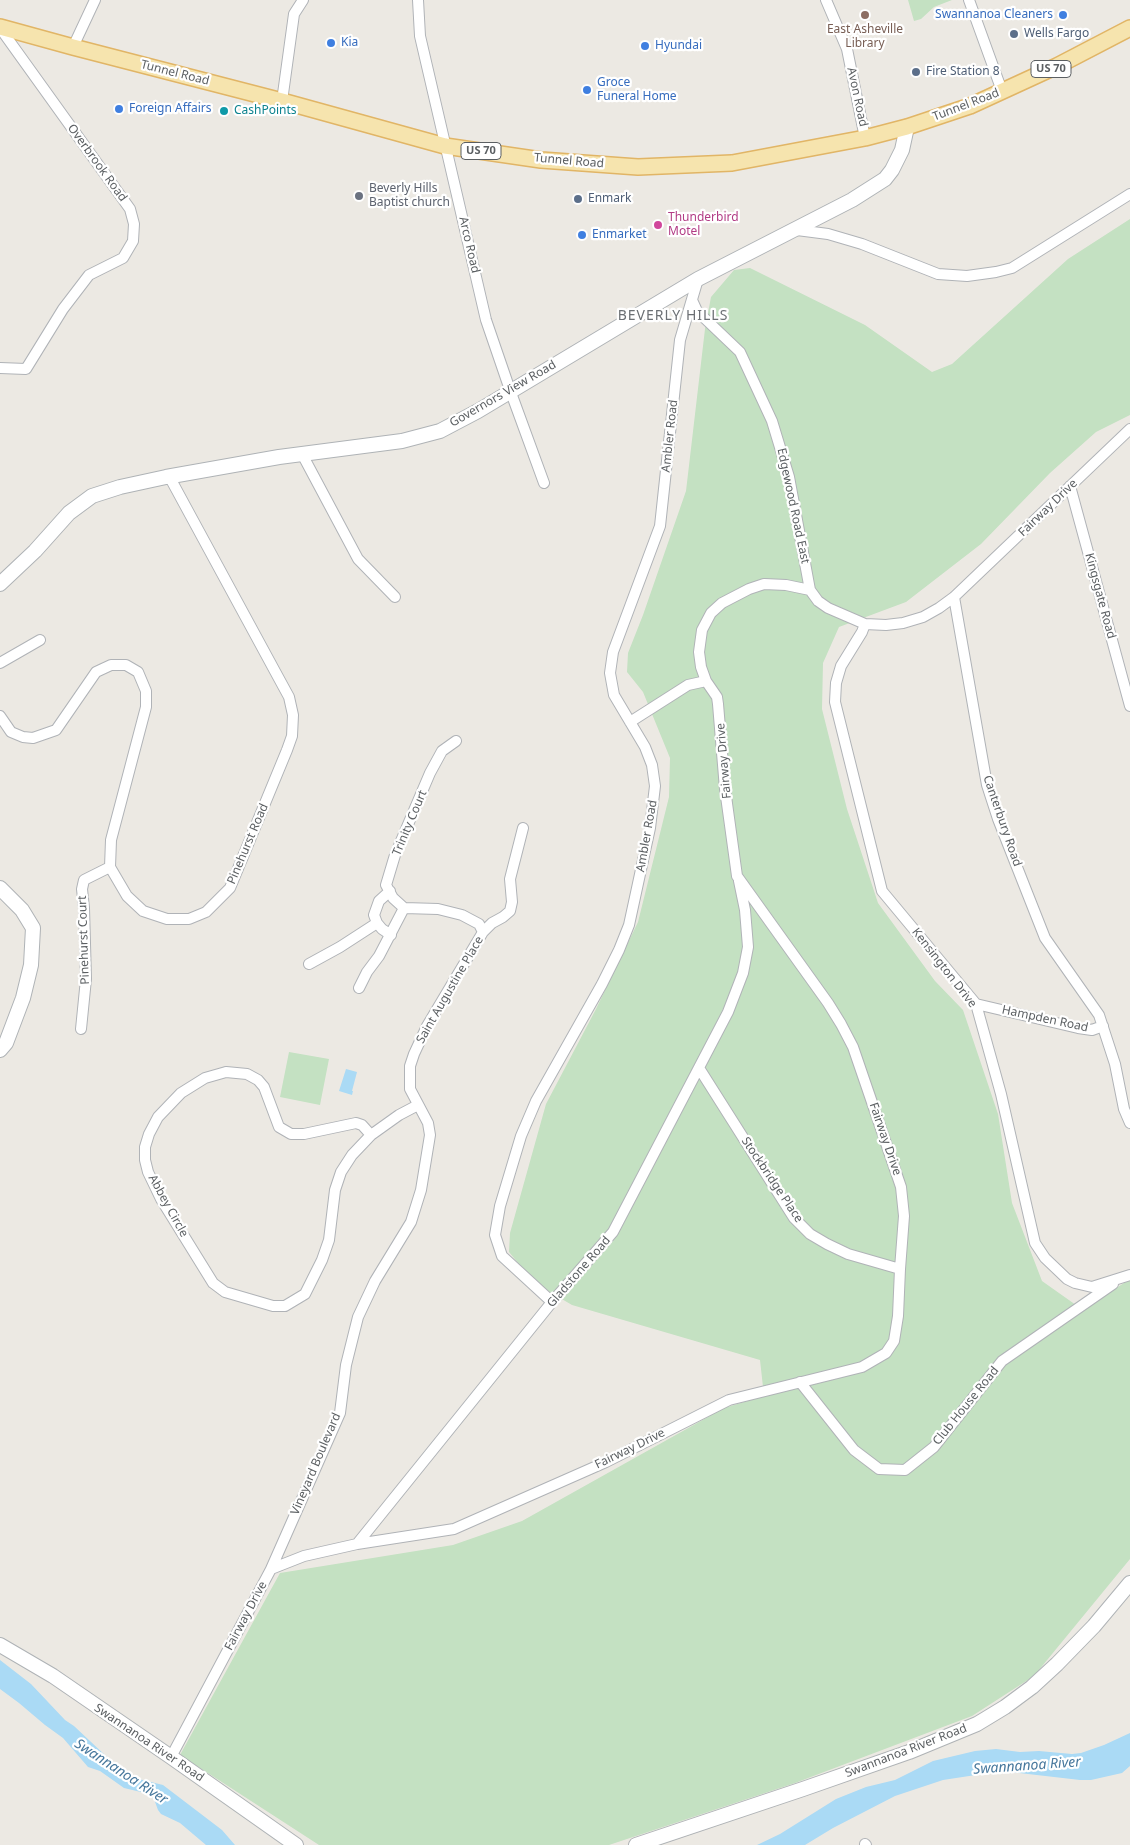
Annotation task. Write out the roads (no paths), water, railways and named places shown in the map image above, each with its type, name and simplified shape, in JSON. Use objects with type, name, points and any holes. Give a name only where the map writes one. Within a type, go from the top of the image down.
[{"type":"main road","name":"Tunnel Road","points":[[0,27],[445,146],[541,160],[638,167],[732,163],[865,138],[907,127],[970,106],[1057,66],[1130,28]]},
{"type":"street","points":[[73,48],[95,0]]},
{"type":"street","points":[[282,101],[294,14],[302,0]]},
{"type":"street","name":"Arco Road","points":[[418,0],[420,36],[486,320],[544,483]]},
{"type":"street","name":"Avon Road","points":[[826,0],[847,49],[865,138]]},
{"type":"street","points":[[969,0],[1002,91]]},
{"type":"street","name":"Overbrook Road","points":[[0,27],[130,209],[134,224],[133,241],[123,258],[89,275],[63,308],[26,369],[0,368]]},
{"type":"street","name":"Governors View Road","points":[[0,584],[35,551],[68,513],[92,496],[120,487],[169,476],[302,454],[374,446],[421,437],[440,431],[478,411],[510,390],[698,280],[797,230],[852,200],[885,179],[902,150],[907,127]]},
{"type":"street","points":[[797,230],[828,234],[862,244],[938,274],[967,276],[1012,268],[1130,194]]},
{"type":"street","name":"Ambler Road","points":[[552,1302],[502,1256],[495,1235],[503,1198],[522,1136],[536,1101],[602,984],[629,925],[650,828],[655,786],[652,765],[645,747],[614,695],[610,673],[613,652],[660,526],[680,340],[698,280]]},
{"type":"street","name":"Edgewood Road East","points":[[692,300],[697,311],[740,352],[772,421],[789,477],[810,590]]},
{"type":"street","name":"Fairway Drive","points":[[171,1756],[270,1569],[304,1556],[357,1544],[454,1529],[606,1462],[729,1400],[862,1367],[886,1353],[894,1341],[897,1330],[904,1216],[901,1187],[852,1046],[828,1002],[737,876],[718,704],[701,667],[699,652],[702,630],[711,613],[722,603],[749,589],[764,584],[786,585],[810,590],[818,601],[828,608],[865,624],[886,625],[909,621],[939,608],[954,597],[1130,429]]},
{"type":"street","points":[[302,454],[358,559],[395,597]]},
{"type":"street","name":"Pinehurst Road","points":[[110,867],[127,896],[143,911],[168,919],[189,919],[206,912],[230,888],[292,736],[293,715],[289,698],[169,476]]},
{"type":"street","name":"Kingsgate Road","points":[[1070,486],[1130,706]]},
{"type":"street","name":"Canterbury Road","points":[[954,597],[987,784],[998,818],[1045,938],[1099,1015],[1103,1026]]},
{"type":"street","name":"Kensington Drive","points":[[865,624],[841,666],[836,683],[835,702],[882,891],[976,1004],[1001,1094],[1036,1243],[1045,1258],[1066,1279],[1092,1287],[1126,1276]]},
{"type":"street","points":[[0,663],[40,640]]},
{"type":"street","points":[[0,716],[11,732],[23,737],[34,738],[56,730],[96,672],[111,665],[126,665],[138,672],[146,691],[146,707],[111,840],[110,867]]},
{"type":"street","points":[[630,722],[688,685],[706,681]]},
{"type":"street","name":"Trinity Court","points":[[390,891],[386,885],[395,855],[430,773],[442,752],[456,741]]},
{"type":"street","name":"Saint Augustine Place","points":[[418,1104],[410,1088],[409,1077],[414,1054],[427,1026],[483,932],[492,923],[510,911],[512,902],[511,873],[523,828]]},
{"type":"street","name":"Pinehurst Court","points":[[81,1029],[86,979],[82,889],[84,880],[110,867]]},
{"type":"street","name":"Gladstone Road","points":[[357,1544],[552,1302],[613,1232],[728,1012],[746,959],[745,910],[737,876]]},
{"type":"street","points":[[0,888],[22,910],[33,928],[31,965],[23,998],[6,1043],[0,1050]]},
{"type":"street","points":[[391,935],[377,923],[374,915],[375,908],[390,891],[404,908],[438,909],[462,915],[479,924],[483,932]]},
{"type":"street","points":[[359,988],[366,972],[379,956],[391,935],[404,908]]},
{"type":"street","points":[[309,964],[377,923]]},
{"type":"street","name":"Hampden Road","points":[[976,1004],[1078,1028],[1092,1030],[1103,1026],[1115,1064],[1124,1109],[1130,1123]]},
{"type":"street","name":"Stockbridge Place","points":[[699,1068],[794,1218],[810,1234],[827,1244],[848,1254],[900,1269]]},
{"type":"street","name":"Abbey Circle","points":[[370,1135],[362,1125],[356,1123],[304,1134],[291,1134],[279,1128],[264,1087],[258,1080],[247,1074],[226,1072],[205,1078],[181,1093],[158,1117],[145,1147],[145,1160],[148,1172],[161,1199],[213,1283],[226,1292],[241,1297],[273,1306],[285,1306],[305,1294],[322,1260],[329,1240],[335,1190],[341,1172],[352,1155],[370,1135],[418,1104]]},
{"type":"street","name":"Vineyard Boulevard","points":[[270,1569],[340,1413],[346,1365],[358,1317],[375,1281],[411,1222],[421,1190],[430,1135],[428,1123],[418,1104]]},
{"type":"street","name":"Club House Road","points":[[800,1382],[854,1450],[879,1469],[905,1470],[934,1447],[1002,1361],[1126,1276]]},
{"type":"street","name":"Swannanoa River Road","points":[[636,1845],[830,1780],[954,1735],[978,1724],[1004,1708],[1057,1664],[1130,1583]]},
{"type":"street","name":"Swannanoa River Road","points":[[0,1645],[53,1676],[171,1756],[296,1845]]},
{"type":"water","points":[[346,1069],[357,1072],[352,1095],[339,1091]]},
{"type":"water","name":"Swannanoa River","points":[[0,1660],[31,1684],[65,1720],[107,1757],[139,1779],[163,1785],[222,1830],[235,1845],[206,1845],[180,1823],[161,1814],[154,1799],[145,1793],[124,1788],[100,1771],[88,1767],[63,1738],[0,1689]]},
{"type":"water","name":"Swannanoa River","points":[[1130,1733],[1130,1766],[1122,1773],[1091,1780],[1080,1780],[1002,1771],[943,1780],[895,1796],[833,1828],[805,1845],[757,1845],[780,1834],[836,1799],[866,1787],[895,1780],[933,1761],[975,1751],[996,1749],[1020,1752],[1081,1753]]},
{"type":"place","name":"East Asheville Library","points":[[865,15]]},
{"type":"place","name":"Swannanoa Cleaners","points":[[1063,15]]},
{"type":"place","name":"Wells Fargo","points":[[1014,34]]},
{"type":"place","name":"Kia","points":[[331,43]]},
{"type":"place","name":"Hyundai","points":[[645,46]]},
{"type":"place","name":"Fire Station 8","points":[[916,72]]},
{"type":"place","name":"Groce Funeral Home","points":[[587,90]]},
{"type":"place","name":"Foreign Affairs","points":[[119,109]]},
{"type":"place","name":"CashPoints","points":[[224,111]]},
{"type":"place","name":"Beverly Hills Baptist church","points":[[359,196]]},
{"type":"place","name":"Enmark","points":[[578,199]]},
{"type":"place","name":"Thunderbird Motel","points":[[658,225]]},
{"type":"place","name":"Enmarket","points":[[582,235]]},
{"type":"district","name":"BEVERLY HILLS","points":[[673,316]]}]
